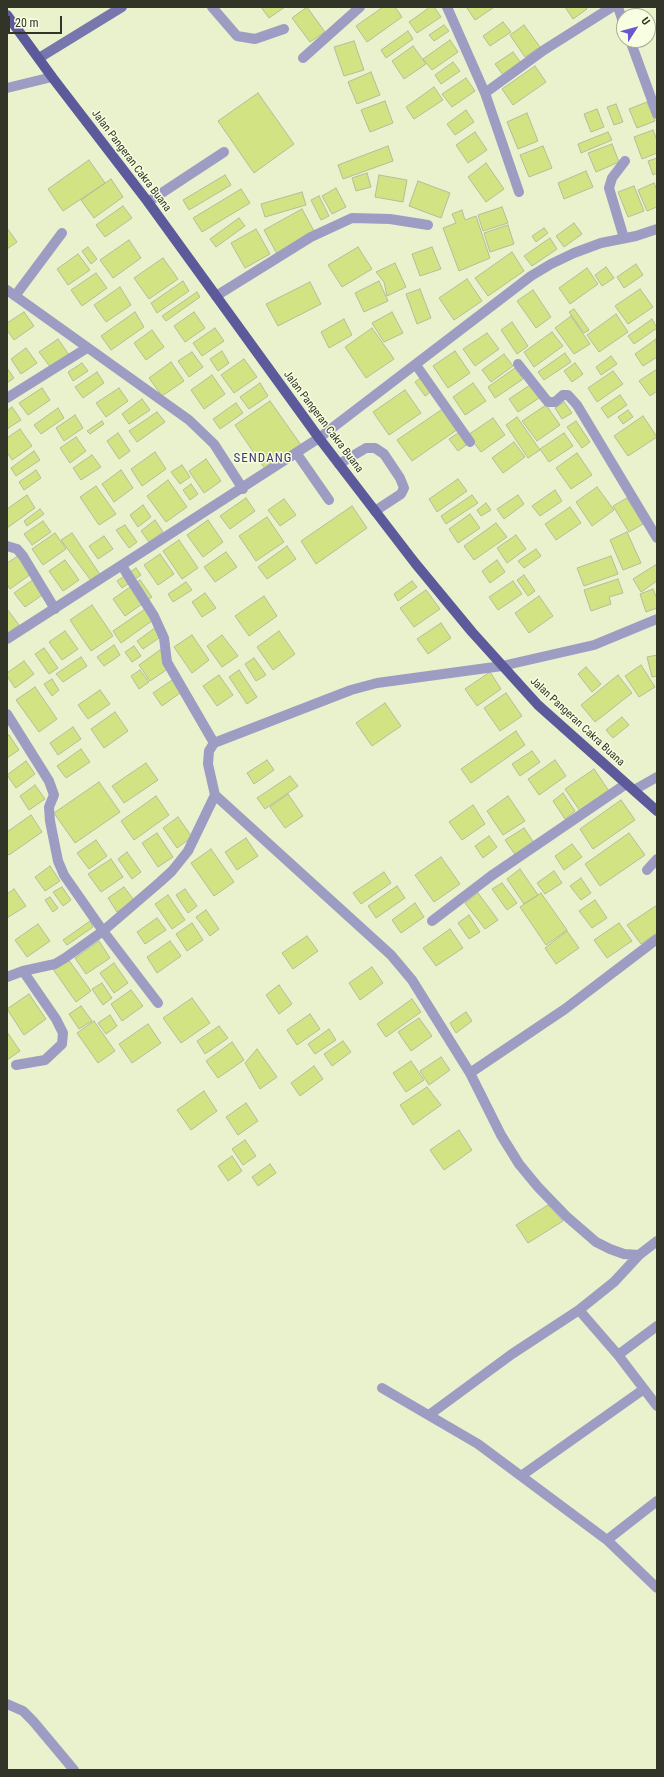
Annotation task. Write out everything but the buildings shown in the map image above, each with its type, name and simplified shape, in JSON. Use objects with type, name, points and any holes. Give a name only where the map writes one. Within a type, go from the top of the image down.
[{"type":"main road","name":"Jalan Pangeran Cakra Buana","points":[[7,15],[52,77],[148,202],[319,438],[415,563],[502,666],[538,706],[657,811]]},
{"type":"street","points":[[39,58],[122,7]]},
{"type":"street","points":[[212,7],[237,36],[255,39],[284,29]]},
{"type":"street","points":[[303,58],[360,7]]},
{"type":"street","points":[[447,7],[485,93],[519,192]]},
{"type":"street","points":[[485,93],[544,50],[612,7]]},
{"type":"street","points":[[633,48],[657,114]]},
{"type":"street","points":[[7,88],[52,77]]},
{"type":"street","points":[[148,202],[224,152]]},
{"type":"street","points":[[624,238],[609,188],[612,178],[625,161]]},
{"type":"street","points":[[216,296],[311,237],[352,218],[390,219],[428,225]]},
{"type":"street","points":[[7,639],[297,454],[416,365],[531,276],[574,253],[601,243],[657,229]]},
{"type":"street","points":[[62,233],[11,293],[189,420],[214,444],[243,489]]},
{"type":"street","points":[[7,398],[87,348]]},
{"type":"street","points":[[518,364],[548,402],[555,402],[563,395],[568,395],[577,405],[657,538]]},
{"type":"street","points":[[416,365],[470,442]]},
{"type":"street","points":[[339,464],[366,448],[375,448],[384,454],[400,478],[404,488],[401,494],[375,511]]},
{"type":"street","points":[[297,454],[329,500]]},
{"type":"street","points":[[7,546],[17,549],[23,556],[55,609]]},
{"type":"street","points":[[122,566],[154,616],[164,638],[167,662],[214,743]]},
{"type":"street","points":[[639,1255],[624,1254],[596,1242],[566,1216],[538,1188],[519,1164],[501,1136],[470,1073],[412,980],[391,956],[215,795],[208,764],[209,751],[214,743],[351,690],[377,683],[502,666],[594,645],[657,619]]},
{"type":"street","points":[[7,714],[49,781],[54,795],[48,812],[58,861],[64,875],[103,930],[158,1002]]},
{"type":"street","points":[[432,921],[491,876],[630,787],[657,777]]},
{"type":"street","points":[[7,977],[23,970],[55,964],[103,930],[172,871],[188,852],[215,795]]},
{"type":"street","points":[[647,870],[657,859]]},
{"type":"street","points":[[470,1073],[564,1008],[657,939]]},
{"type":"street","points":[[16,1064],[45,1060],[62,1044],[63,1033],[56,1019],[23,970]]},
{"type":"street","points":[[429,1415],[512,1354],[579,1310],[614,1282],[639,1255],[657,1241]]},
{"type":"street","points":[[579,1310],[618,1355],[657,1406]]},
{"type":"street","points":[[618,1355],[657,1326]]},
{"type":"street","points":[[382,1388],[478,1444],[607,1540],[657,1588]]},
{"type":"street","points":[[521,1476],[644,1390]]},
{"type":"street","points":[[607,1540],[657,1501]]},
{"type":"street","points":[[7,1704],[23,1711],[74,1770]]},
{"type":"district","name":"SENDANG","points":[[263,459]]}]
